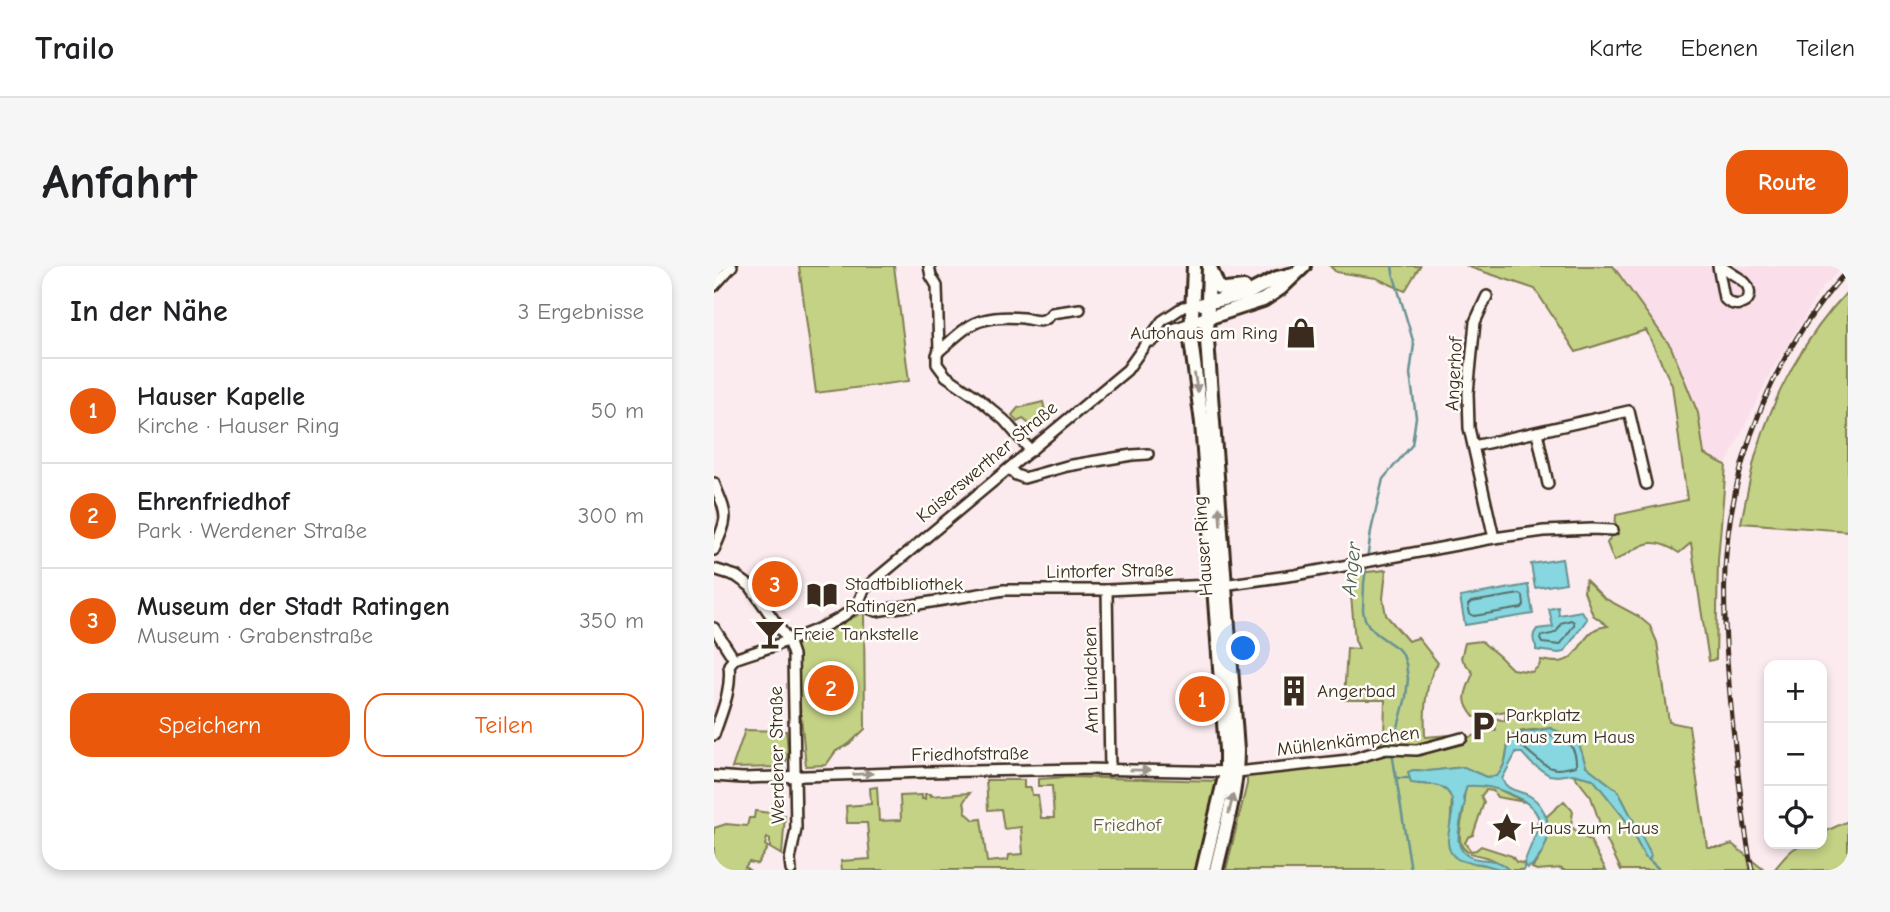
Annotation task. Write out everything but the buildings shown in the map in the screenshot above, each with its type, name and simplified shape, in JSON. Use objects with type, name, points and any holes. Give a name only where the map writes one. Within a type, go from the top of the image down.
[{"type":"main road","points":[[1194,266],[1191,323],[1263,300],[1282,288],[1299,270]]},
{"type":"main road","points":[[1210,266],[1218,287],[1226,290],[1262,286]]},
{"type":"main road","points":[[1208,318],[1210,266]]},
{"type":"main road","points":[[1192,306],[1246,294],[1299,270]]},
{"type":"main road","name":"Hauser Ring","points":[[1208,318],[1219,585]]},
{"type":"main road","name":"Hauser Ring","points":[[1191,323],[1195,379],[1236,722],[1231,772],[1203,870]]},
{"type":"main road","name":"Hauser Ring","points":[[1216,870],[1234,794],[1231,772]]},
{"type":"street","points":[[714,286],[732,266]]},
{"type":"street","points":[[929,266],[937,286],[937,364],[946,376],[1004,420],[1031,451]]},
{"type":"street","name":"Angerhof","points":[[1487,296],[1475,322],[1468,393],[1469,428],[1494,538]]},
{"type":"street","name":"Kaiserswerther Straße","points":[[788,640],[838,619],[857,604],[864,589],[1127,370],[1162,321],[1183,307],[1192,306]]},
{"type":"street","points":[[939,351],[968,326],[985,320],[1024,318],[1040,321],[1046,320],[1052,313],[1080,309]]},
{"type":"street","name":"Kaiserswerther Straße","points":[[1143,349],[1160,334],[1191,323]]},
{"type":"street","points":[[1474,446],[1629,411],[1646,484]]},
{"type":"street","points":[[1537,432],[1548,484]]},
{"type":"street","points":[[1010,469],[1024,478],[1067,466],[1148,454]]},
{"type":"street","points":[[714,483],[726,517],[714,550]]},
{"type":"street","name":"Lintorfer Straße","points":[[857,604],[876,611],[1004,590],[1107,590],[1219,585],[1295,575],[1544,531],[1613,530]]},
{"type":"street","points":[[714,569],[744,580],[788,640],[731,662]]},
{"type":"street","name":"Am Lindchen","points":[[1107,590],[1110,770]]},
{"type":"street","points":[[714,628],[731,662],[729,688],[714,734]]},
{"type":"street","name":"Werdener Straße","points":[[788,640],[793,655],[796,829],[790,860],[791,870]]},
{"type":"street","name":"Mühlenkämpchen","points":[[1231,772],[1349,760],[1386,749],[1417,751],[1462,738]]},
{"type":"street","name":"Friedhofstraße","points":[[714,776],[743,778],[1110,770],[1231,772]]},
{"type":"shaded area","points":[[1613,266],[1844,266],[1822,288],[1772,370],[1726,465],[1704,454],[1698,413],[1671,347]]},
{"type":"green space","points":[[799,266],[894,266],[909,381],[816,393]]},
{"type":"green space","points":[[1330,266],[1420,266],[1405,291],[1376,278],[1336,272]]},
{"type":"green space","points":[[1466,266],[1613,266],[1671,347],[1698,413],[1704,454],[1726,465],[1718,560],[1716,659],[1709,661],[1691,543],[1679,553],[1660,544],[1645,544],[1614,561],[1607,543],[1615,530],[1616,515],[1687,500],[1672,385],[1646,330],[1576,352],[1535,289]]},
{"type":"green space","points":[[1848,291],[1848,531],[1741,523],[1756,454],[1782,388],[1818,327]]},
{"type":"green space","points":[[1043,402],[1046,415],[1040,418],[1037,424],[1032,426],[1023,419],[1017,422],[1012,415],[1018,408]]},
{"type":"green space","points":[[1386,570],[1383,599],[1386,615],[1408,641],[1418,638],[1438,663],[1427,689],[1425,737],[1450,735],[1454,741],[1496,730],[1494,718],[1505,721],[1506,711],[1474,717],[1469,711],[1465,696],[1473,673],[1461,658],[1465,643],[1481,641],[1512,669],[1532,672],[1541,660],[1565,661],[1591,633],[1608,626],[1593,615],[1584,591],[1586,580],[1604,598],[1638,616],[1650,626],[1657,642],[1669,722],[1689,726],[1707,847],[1732,844],[1764,870],[1621,870],[1602,830],[1591,797],[1573,774],[1593,779],[1625,819],[1645,857],[1649,851],[1618,791],[1586,766],[1579,744],[1571,737],[1550,728],[1515,734],[1509,742],[1504,765],[1497,776],[1486,777],[1464,767],[1413,770],[1418,784],[1438,785],[1452,798],[1449,848],[1467,862],[1501,870],[1226,870],[1247,784],[1247,771],[1349,760],[1392,747],[1379,745],[1384,738],[1385,700],[1344,700],[1347,648],[1359,649],[1355,640],[1349,574]]},
{"type":"green space","points":[[864,612],[865,729],[849,744],[836,751],[826,765],[806,766],[794,646]]},
{"type":"green space","points":[[745,730],[786,731],[788,745],[785,764],[782,767],[732,768]]},
{"type":"green space","name":"Friedhof","points":[[1069,777],[1217,781],[1196,870],[842,870],[841,861],[870,859],[867,823],[847,823],[846,806],[871,804],[870,788],[877,787],[879,821],[901,820],[900,796],[922,795],[922,799],[925,799],[925,794],[931,796],[970,793],[964,801],[966,813],[974,820],[981,819],[987,862],[1008,860],[1009,855],[1023,854],[1021,827],[1004,829],[1001,809],[988,810],[986,780],[1024,780],[1024,788],[1031,788],[1032,795],[1038,795],[1041,818],[1054,818],[1052,786],[1038,786],[1038,779]]},
{"type":"green space","points":[[1467,786],[1494,787],[1525,802],[1497,797],[1493,791],[1486,790],[1481,796],[1484,802],[1473,835],[1468,837],[1465,843],[1471,851],[1481,846],[1512,856],[1516,862],[1525,866],[1524,870],[1509,870],[1498,862],[1470,853],[1460,843]]},
{"type":"green space","points":[[1564,801],[1573,811],[1571,826],[1590,840],[1606,870],[1532,868],[1546,844],[1546,817]]},
{"type":"green space","points":[[755,811],[785,815],[782,855],[770,848],[770,839],[767,838],[765,845],[768,847],[757,864],[749,862],[745,867],[749,870],[714,870],[714,828],[726,824],[747,826],[749,818],[754,818]]},
{"type":"green space","points":[[1848,821],[1848,870],[1774,870],[1794,849],[1827,849],[1827,831]]},
{"type":"water","points":[[1562,559],[1566,583],[1535,588],[1531,564]]},
{"type":"water","points":[[1528,585],[1533,614],[1465,625],[1460,597]]},
{"type":"water","points":[[1558,607],[1559,615],[1581,611],[1587,619],[1564,652],[1536,650],[1534,633],[1537,629],[1553,627],[1549,609]]},
{"type":"water","points":[[1550,728],[1571,737],[1579,744],[1586,766],[1618,791],[1649,851],[1649,860],[1625,819],[1593,779],[1573,774],[1549,775],[1532,764],[1522,753],[1516,753],[1502,779],[1511,789],[1536,800],[1544,812],[1548,832],[1538,859],[1528,868],[1524,863],[1538,828],[1539,819],[1535,811],[1509,793],[1476,786],[1467,786],[1463,798],[1465,802],[1459,828],[1459,844],[1468,856],[1498,862],[1509,870],[1462,861],[1450,851],[1448,834],[1453,806],[1451,798],[1447,791],[1439,786],[1411,783],[1408,772],[1464,767],[1486,777],[1497,776],[1506,759],[1508,739],[1518,734]]},
{"type":"waterway","name":"Anger","points":[[1392,266],[1414,344],[1410,374],[1416,417],[1412,445],[1383,479],[1371,531],[1363,611],[1369,626],[1397,648],[1406,664],[1406,697],[1393,746]]},
{"type":"waterway","name":"Anger","points":[[1392,752],[1411,870]]},
{"type":"waterway","points":[[1396,778],[1409,778]]},
{"type":"waterway","points":[[1649,860],[1660,870]]},
{"type":"waterway","points":[[1524,870],[1525,866]]},
{"type":"railway","points":[[1752,870],[1739,781],[1726,648],[1725,569],[1729,528],[1747,447],[1778,371],[1798,335],[1848,270]]},
{"type":"place","name":"Autohaus am Ring","points":[[1301,333]]},
{"type":"place","name":"Museum der Stadt Ratingen","points":[[775,584]]},
{"type":"place","name":"Stadtbibliothek Ratingen","points":[[822,595]]},
{"type":"place","name":"Freie Tankstelle","points":[[770,634]]},
{"type":"place","name":"Ehrenfriedhof","points":[[831,688]]},
{"type":"place","name":"Angerbad","points":[[1294,691]]},
{"type":"place","name":"Hauser Kapelle","points":[[1202,699]]},
{"type":"place","name":"Parkplatz Haus zum Haus","points":[[1483,726]]},
{"type":"place","name":"Haus zum Haus","points":[[1507,828]]}]
